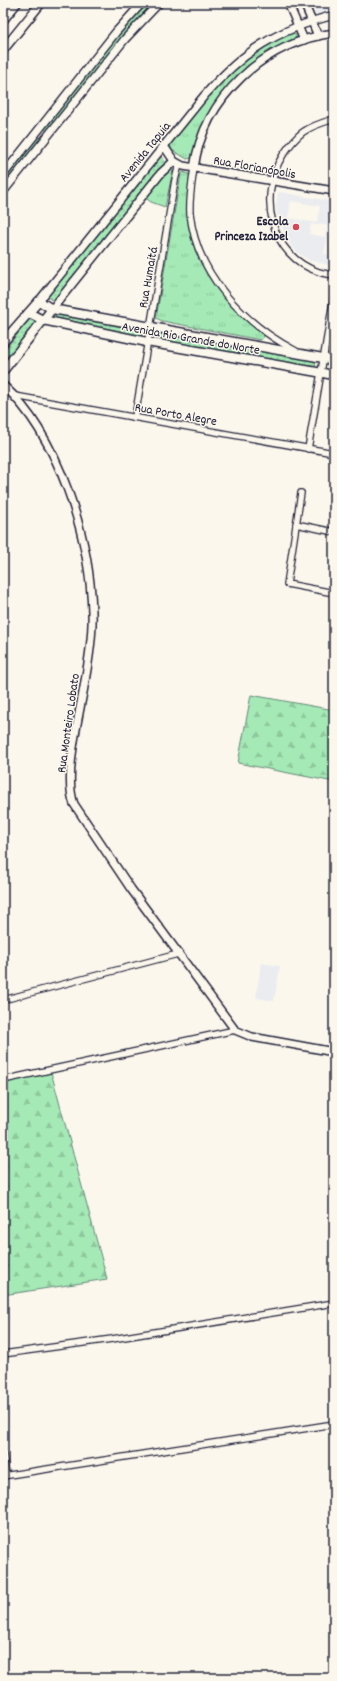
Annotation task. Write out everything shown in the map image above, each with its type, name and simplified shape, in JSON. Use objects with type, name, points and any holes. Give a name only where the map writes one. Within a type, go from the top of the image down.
[{"type":"main road","points":[[3,35],[29,3]]},
{"type":"main road","points":[[3,50],[41,3]]},
{"type":"main road","points":[[39,301],[52,309]]},
{"type":"main road","name":"Avenida Tapuia","points":[[3,342],[39,301]]},
{"type":"main road","name":"Avenida Tapuia","points":[[3,371],[52,309]]},
{"type":"main road","name":"Avenida Rio Grande do Norte","points":[[52,309],[334,360]]},
{"type":"main road","name":"Avenida Rio Grande do Norte","points":[[30,313],[43,320],[147,342],[334,375]]},
{"type":"street","points":[[3,175],[116,32],[142,3]]},
{"type":"street","points":[[3,192],[48,138],[125,40],[159,3]]},
{"type":"street","points":[[288,3],[304,40]]},
{"type":"street","points":[[304,3],[318,36]]},
{"type":"street","name":"Avenida Tapuia","points":[[39,301],[204,96],[224,74],[257,47],[284,31],[334,15]]},
{"type":"street","points":[[116,32],[125,40]]},
{"type":"street","points":[[302,354],[269,335],[242,312],[214,280],[206,267],[195,239],[190,214],[190,202],[198,149],[209,120],[229,91],[250,69],[260,61],[284,47],[318,36],[334,33]]},
{"type":"street","points":[[334,119],[304,131],[293,141],[279,161],[271,181],[270,210],[273,225],[288,251],[306,266],[319,272],[334,276]]},
{"type":"street","points":[[39,131],[48,138]]},
{"type":"street","points":[[164,146],[176,163]]},
{"type":"street","name":"Avenida Tapuia","points":[[52,309],[161,173],[176,163]]},
{"type":"street","name":"Rua Florianópolis","points":[[176,163],[194,168],[334,191]]},
{"type":"street","name":"Rua Humaitá","points":[[135,417],[175,180],[176,163]]},
{"type":"street","points":[[308,448],[334,296]]},
{"type":"street","name":"Rua Monteiro Lobato","points":[[3,385],[15,396],[44,439],[60,471],[79,523],[88,570],[92,612],[85,680],[70,774],[71,796],[78,811],[178,954],[235,1030],[252,1038],[334,1052]]},
{"type":"street","name":"Rua Porto Alegre","points":[[15,396],[334,453]]},
{"type":"street","points":[[301,494],[287,584],[334,592]]},
{"type":"street","points":[[296,524],[334,532]]},
{"type":"street","points":[[3,1000],[178,954]]},
{"type":"street","points":[[3,1080],[235,1030]]},
{"type":"street","points":[[3,1354],[112,1340],[334,1303]]},
{"type":"street","points":[[3,1454],[4,1476],[334,1424]]},
{"type":"shaded area","points":[[310,3],[334,3],[334,9],[316,14]]},
{"type":"shaded area","name":"Escola Princeza Izabel","points":[[280,192],[334,202],[324,254],[334,256],[334,266],[311,261],[299,254],[290,244],[278,218],[276,206],[278,193]],"holes":[[[291,201],[320,206],[317,223],[288,218]],[[319,223],[327,226],[325,237],[309,234],[311,224],[318,225]]]},
{"type":"shaded area","points":[[261,963],[280,966],[274,1001],[256,998]]},
{"type":"green space","points":[[149,3],[156,3],[113,48],[47,131],[43,128],[118,35]]},
{"type":"green space","points":[[292,32],[296,35],[296,38],[254,61],[235,79],[218,100],[202,125],[191,158],[187,159],[172,150],[170,145],[220,82],[246,59]]},
{"type":"green space","points":[[37,135],[42,140],[3,188],[3,177]]},
{"type":"green space","points":[[159,156],[163,158],[165,163],[54,300],[50,299],[46,294]]},
{"type":"green space","points":[[168,168],[172,168],[173,170],[165,207],[151,202],[144,197]]},
{"type":"green space","points":[[183,172],[189,174],[192,238],[196,253],[211,280],[220,292],[242,315],[265,335],[261,340],[162,321],[156,318],[181,174]]},
{"type":"green space","points":[[56,313],[141,327],[143,332],[140,337],[54,318]]},
{"type":"green space","points":[[30,319],[33,319],[36,324],[3,366],[3,352]]},
{"type":"green space","points":[[158,331],[314,360],[316,362],[315,367],[313,369],[156,340],[155,335]]},
{"type":"green space","points":[[251,695],[334,710],[334,782],[238,763]]},
{"type":"green space","points":[[51,1072],[107,1279],[3,1295],[3,1082]]},
{"type":"place","name":"Escola Princeza Izabel","points":[[296,227]]}]
